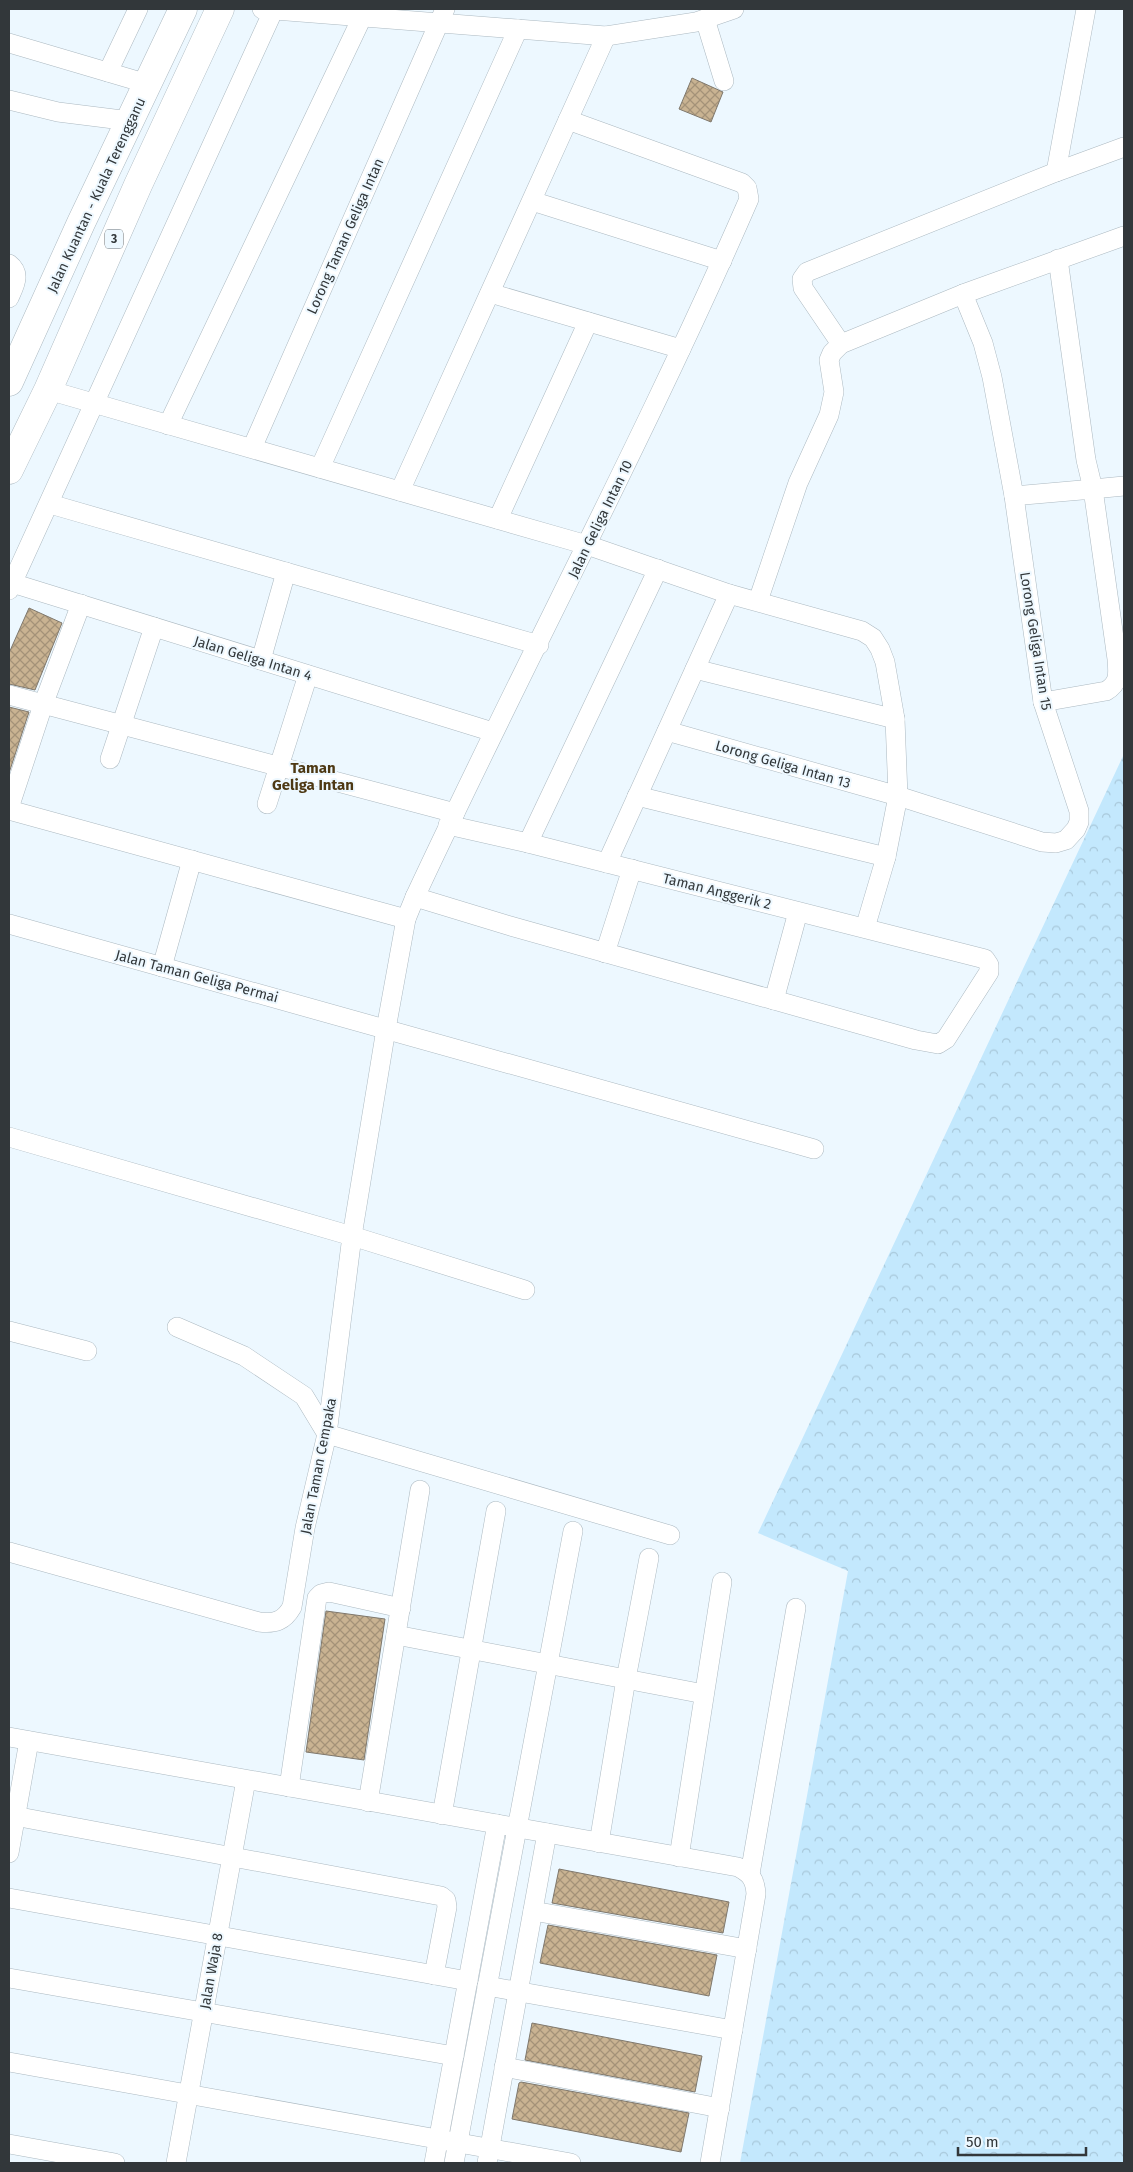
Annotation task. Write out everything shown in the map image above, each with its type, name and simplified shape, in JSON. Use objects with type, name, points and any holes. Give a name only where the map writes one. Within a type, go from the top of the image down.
[{"type":"highway","name":"Jalan Kuantan - Kuala Terengganu","points":[[10,375],[183,9]]},
{"type":"highway","name":"3","points":[[9,470],[48,390],[138,185],[220,9]]},
{"type":"street","points":[[108,72],[138,9]]},
{"type":"street","points":[[11,587],[95,404],[269,9],[442,16],[518,29],[606,36],[670,27],[705,19],[734,9]]},
{"type":"street","points":[[1056,172],[1086,9]]},
{"type":"street","points":[[168,424],[365,13]]},
{"type":"street","name":"Lorong Taman Geliga Intan","points":[[252,448],[442,16]]},
{"type":"street","points":[[705,19],[724,81]]},
{"type":"street","points":[[320,468],[518,29]]},
{"type":"street","points":[[400,491],[606,36]]},
{"type":"street","points":[[9,43],[148,84]]},
{"type":"street","points":[[9,100],[58,112],[130,121]]},
{"type":"street","name":"Jalan Geliga Intan 10","points":[[386,1029],[406,919],[415,897],[493,732],[539,645],[588,545],[722,261],[749,199],[747,188],[742,183],[568,120]]},
{"type":"street","points":[[842,344],[802,288],[802,278],[807,272],[1056,172],[1124,147]]},
{"type":"street","points":[[532,201],[722,261]]},
{"type":"street","points":[[758,601],[798,483],[829,415],[834,392],[829,360],[832,353],[842,344],[963,294],[1124,236]]},
{"type":"street","points":[[1043,702],[1106,691],[1113,687],[1117,681],[1117,659],[1093,489],[1086,460],[1058,259]]},
{"type":"street","points":[[9,264],[14,268],[16,282],[9,298]]},
{"type":"street","points":[[490,293],[681,349]]},
{"type":"street","name":"Lorong Geliga Intan 15","points":[[898,796],[1042,842],[1056,843],[1066,840],[1076,829],[1079,822],[1079,811],[1043,702],[1014,496],[992,377],[983,342],[963,294]]},
{"type":"street","points":[[498,519],[588,322]]},
{"type":"street","points":[[48,390],[588,545],[729,594],[862,631],[873,638],[880,648],[885,662],[895,719],[898,796],[886,858],[865,928]]},
{"type":"street","points":[[1014,496],[1124,486]]},
{"type":"street","points":[[50,504],[539,645]]},
{"type":"street","points":[[528,842],[658,569]]},
{"type":"street","points":[[261,660],[286,572]]},
{"type":"street","name":"Jalan Geliga Intan 4","points":[[11,587],[81,604],[493,732]]},
{"type":"street","points":[[607,863],[729,594]]},
{"type":"street","points":[[81,604],[43,705],[9,809],[406,919]]},
{"type":"street","points":[[110,759],[154,627]]},
{"type":"street","points":[[695,669],[895,719]]},
{"type":"street","points":[[267,804],[308,675]]},
{"type":"street","name":"Taman Anggerik 2","points":[[9,695],[279,766],[528,842],[985,959],[990,965],[989,972],[946,1039],[938,1044],[774,1000]]},
{"type":"street","name":"Lorong Geliga Intan 13","points":[[667,731],[898,796]]},
{"type":"street","points":[[637,796],[886,858]]},
{"type":"street","points":[[162,967],[192,860]]},
{"type":"street","points":[[605,953],[632,869]]},
{"type":"street","points":[[415,897],[774,1000],[798,912]]},
{"type":"street","name":"Jalan Taman Geliga Permai","points":[[9,924],[814,1149]]},
{"type":"street","name":"Jalan Taman Cempaka","points":[[9,1552],[259,1622],[272,1623],[287,1616],[292,1607],[305,1528],[327,1434],[352,1236],[386,1029]]},
{"type":"street","points":[[9,1137],[352,1236],[525,1290]]},
{"type":"street","points":[[177,1327],[244,1356],[304,1396],[327,1434],[670,1535]]},
{"type":"street","points":[[9,1331],[87,1351]]},
{"type":"street","points":[[368,1802],[420,1490]]},
{"type":"street","points":[[442,1814],[496,1511]]},
{"type":"street","points":[[454,2163],[572,1531]]},
{"type":"street","points":[[599,1843],[626,1679],[649,1558]]},
{"type":"street","points":[[679,1857],[722,1582]]},
{"type":"street","points":[[289,1787],[317,1598],[320,1594],[329,1592],[401,1608]]},
{"type":"street","points":[[744,1871],[796,1608]]},
{"type":"street","points":[[396,1635],[704,1694]]},
{"type":"street","points":[[9,1738],[442,1814],[679,1857],[744,1871],[756,1884],[756,1894],[710,2163]]},
{"type":"street","points":[[9,1853],[12,1816],[28,1741]]},
{"type":"street","name":"Jalan Waja 8","points":[[176,2163],[246,1780]]},
{"type":"street","points":[[12,1816],[441,1896],[446,1900],[447,1908],[434,1975]]},
{"type":"street","points":[[434,2163],[497,1824]]},
{"type":"street","points":[[488,2156],[547,1833]]},
{"type":"street","points":[[9,1898],[468,1981]]},
{"type":"street","points":[[533,1911],[747,1949]]},
{"type":"street","points":[[9,1978],[454,2056]]},
{"type":"street","points":[[487,1986],[733,2030]]},
{"type":"street","points":[[9,2062],[439,2139],[458,2143],[488,2156],[571,2163]]},
{"type":"street","points":[[504,2067],[720,2108]]},
{"type":"street","points":[[9,2144],[115,2163]]},
{"type":"green space","points":[[1124,754],[1124,2163],[740,2163],[848,1571],[758,1533]]},
{"type":"building","points":[[692,78],[723,92],[711,122],[679,109]]},
{"type":"building","points":[[29,608],[62,623],[35,690],[9,684],[9,653]]},
{"type":"building","points":[[9,707],[29,712],[9,773]]},
{"type":"building","points":[[326,1611],[385,1619],[364,1760],[306,1752]]},
{"type":"building","points":[[559,1869],[729,1902],[723,1933],[552,1903]]},
{"type":"building","points":[[548,1925],[717,1955],[709,1996],[540,1963]]},
{"type":"building","points":[[532,2023],[702,2056],[695,2092],[525,2060]]},
{"type":"building","points":[[519,2083],[689,2113],[681,2152],[512,2119]]},
{"type":"district","name":"Taman Geliga Intan","points":[[313,776]]}]
